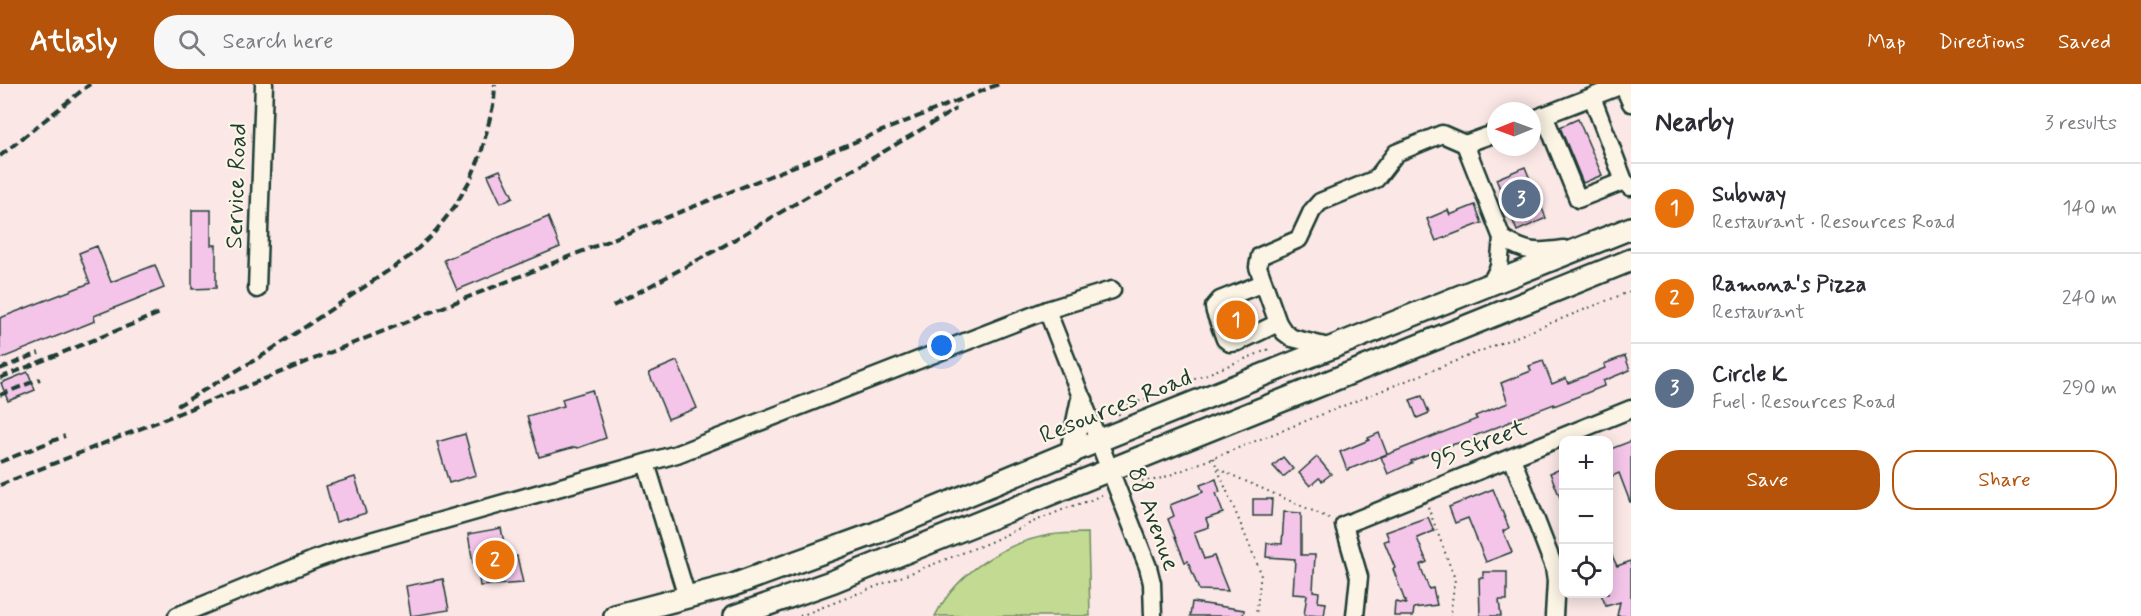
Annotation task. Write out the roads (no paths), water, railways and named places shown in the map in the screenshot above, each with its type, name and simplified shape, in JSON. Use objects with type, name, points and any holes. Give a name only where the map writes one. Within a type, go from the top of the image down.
[{"type":"main road","name":"Resources Road","points":[[615,616],[733,585],[876,533],[1071,454],[1100,440],[1631,228]]},
{"type":"main road","points":[[735,616],[834,581],[1631,260]]},
{"type":"main road","points":[[1071,454],[1082,401]]},
{"type":"street","name":"Service Road","points":[[257,289],[264,84]]},
{"type":"street","points":[[1541,117],[1624,84],[1631,103]]},
{"type":"street","points":[[1541,124],[1578,199],[1628,184],[1592,97]]},
{"type":"street","points":[[1332,348],[1292,338],[1284,332],[1278,323],[1263,283],[1258,267],[1260,256],[1299,239],[1312,211],[1320,202],[1376,179],[1391,157],[1401,149],[1443,134],[1465,144],[1487,136]]},
{"type":"street","points":[[1465,144],[1502,238],[1499,267],[1490,285]]},
{"type":"street","points":[[1502,238],[1520,249],[1532,252],[1589,245]]},
{"type":"street","points":[[1263,283],[1220,300],[1214,308],[1225,339],[1230,343],[1238,342],[1278,323]]},
{"type":"street","points":[[182,615],[353,546],[677,454],[1047,310],[1112,290]]},
{"type":"street","name":"88 Avenue","points":[[1047,310],[1148,567],[1152,583],[1153,616]]},
{"type":"street","name":"95 Street","points":[[1355,616],[1359,577],[1344,525],[1631,409]]},
{"type":"street","points":[[1512,458],[1554,567],[1556,581],[1554,616]]},
{"type":"street","points":[[646,463],[687,597]]},
{"type":"railway","points":[[0,156],[90,84]]},
{"type":"railway","points":[[177,406],[265,354],[410,256],[434,233],[455,206],[481,154],[494,102],[495,84]]},
{"type":"railway","points":[[0,485],[999,84]]},
{"type":"railway","points":[[613,306],[720,248],[956,109]]},
{"type":"railway","points":[[0,378],[160,313]]},
{"type":"railway","points":[[0,369],[39,353]]},
{"type":"railway","points":[[0,395],[40,379]]},
{"type":"railway","points":[[0,462],[65,436]]},
{"type":"place","name":"Circle K","points":[[1521,199]]},
{"type":"place","name":"Subway","points":[[1236,320]]},
{"type":"place","name":"Ramona's Pizza","points":[[495,560]]}]
